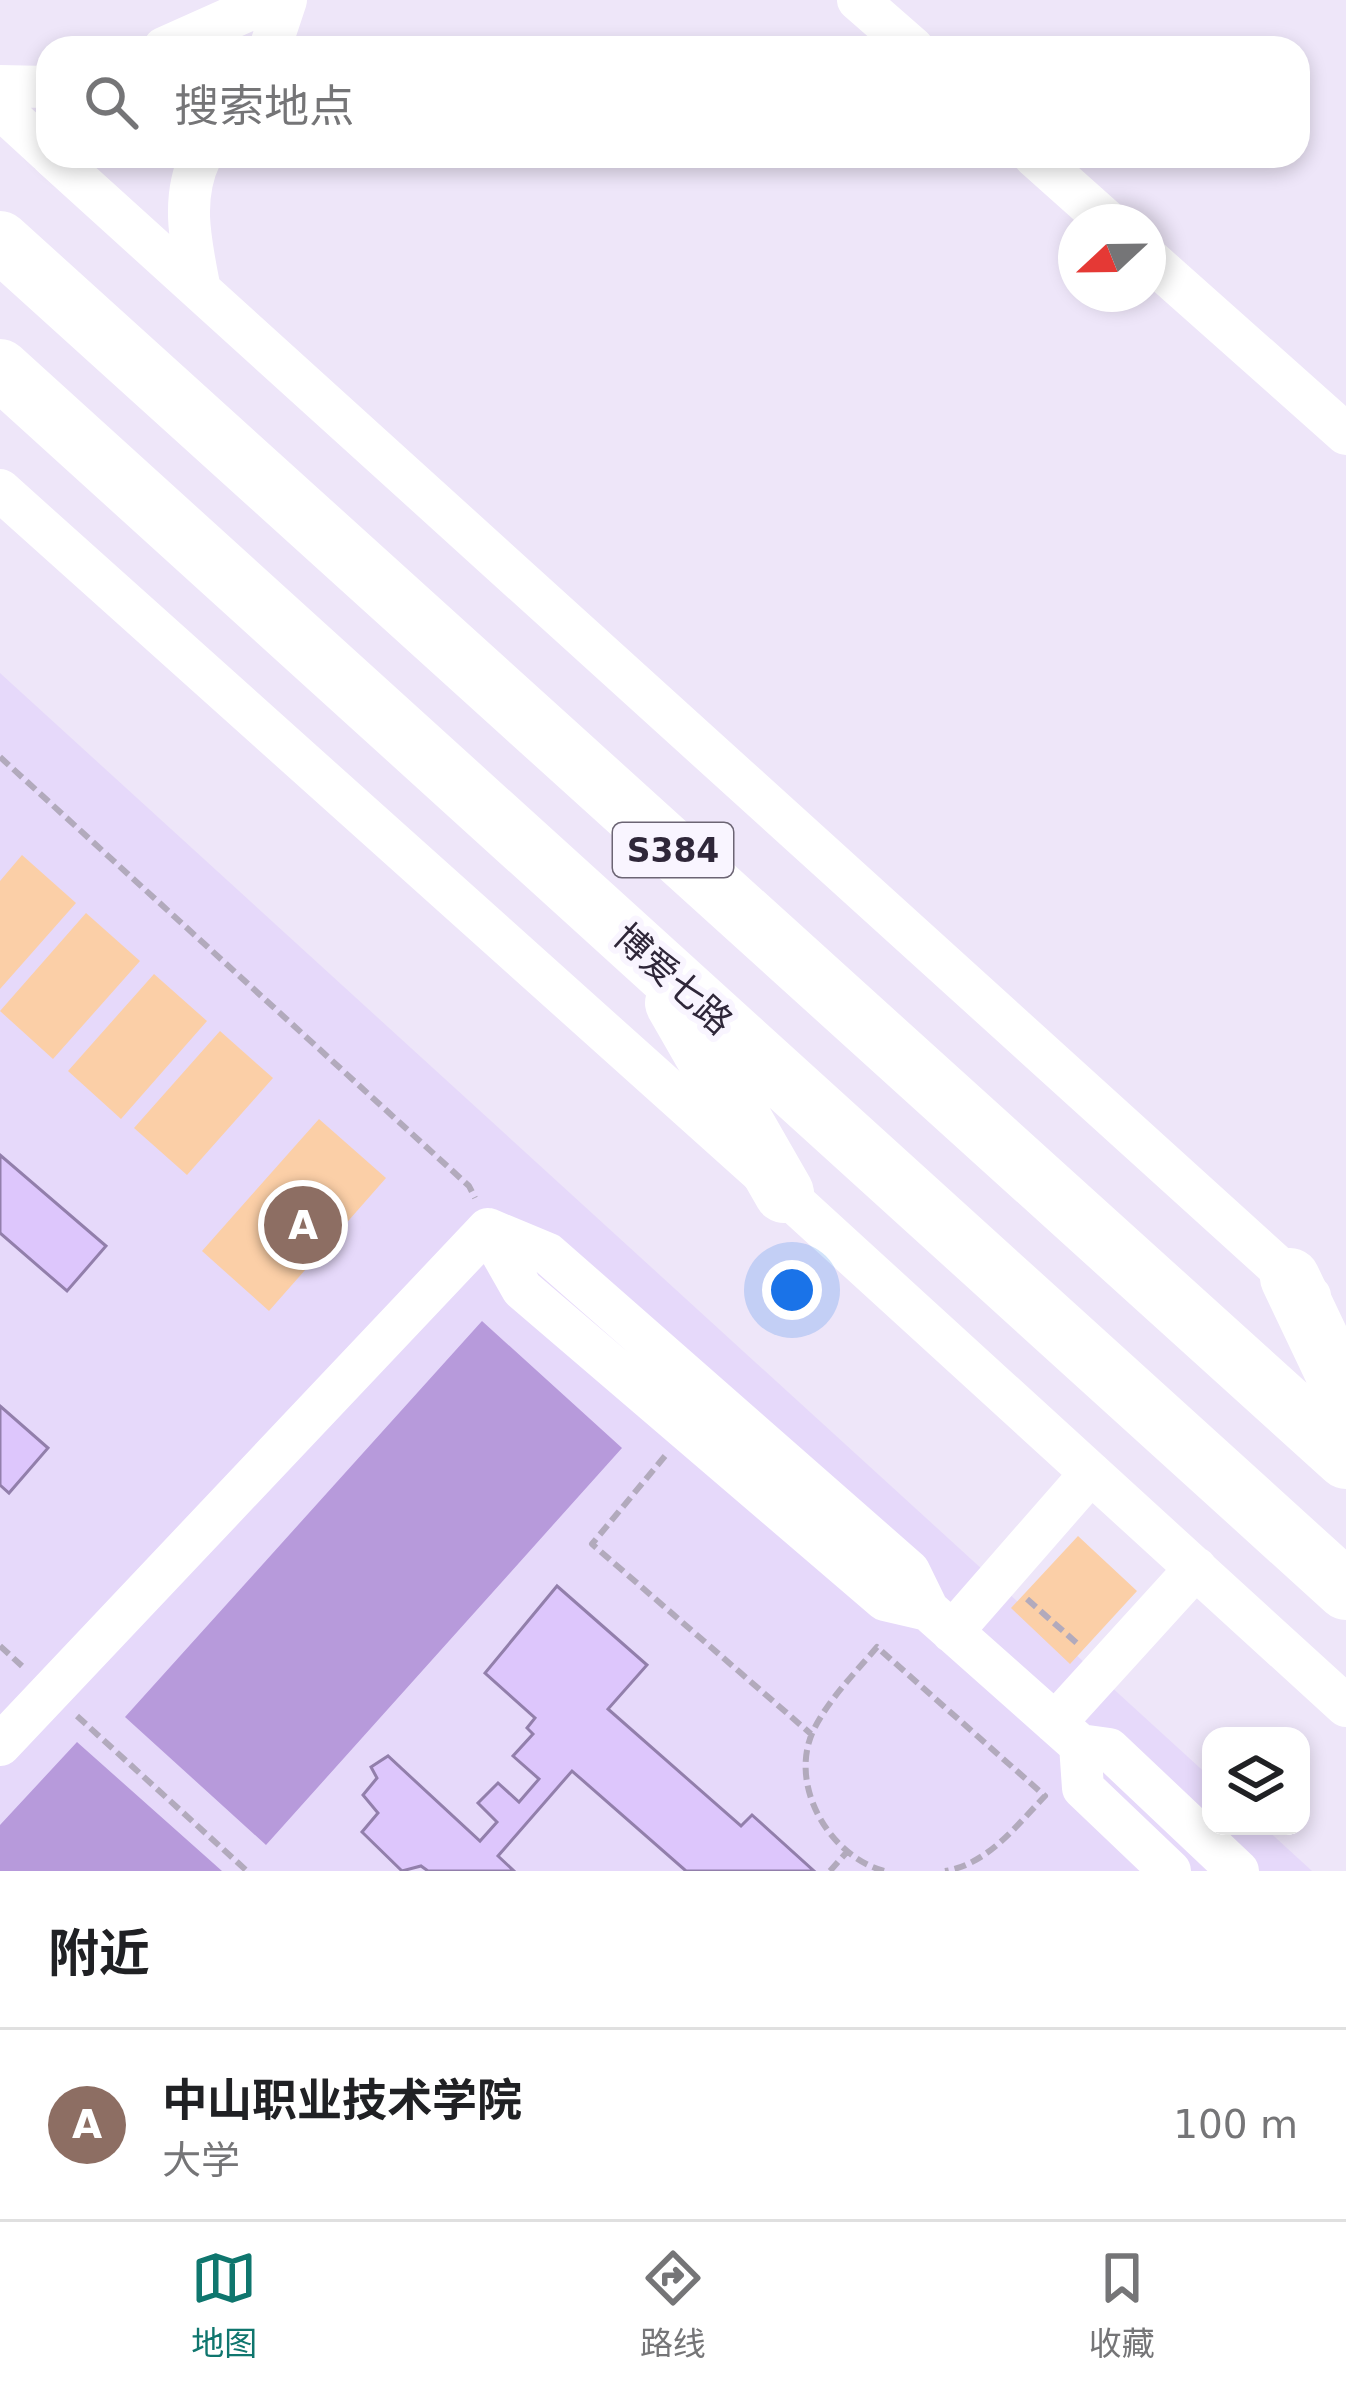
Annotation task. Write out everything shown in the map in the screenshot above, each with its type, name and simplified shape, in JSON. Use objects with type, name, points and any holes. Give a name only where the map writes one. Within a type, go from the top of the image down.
[{"type":"highway","name":"S384","points":[[0,241],[1346,1460]]},
{"type":"highway","name":"博爱七路","points":[[0,368],[1346,1590]]},
{"type":"highway","points":[[648,957],[784,1193]]},
{"type":"highway","points":[[1290,1278],[1346,1396]]},
{"type":"street","points":[[191,36],[271,0]]},
{"type":"street","points":[[274,36],[286,0]]},
{"type":"street","points":[[858,0],[899,36]]},
{"type":"street","points":[[0,86],[36,86]]},
{"type":"street","points":[[0,108],[36,141]]},
{"type":"street","points":[[65,168],[1346,1329]]},
{"type":"street","points":[[195,168],[189,180],[189,235],[200,290]]},
{"type":"street","points":[[1047,168],[1088,204]]},
{"type":"street","points":[[1166,273],[1346,434]]},
{"type":"street","points":[[0,490],[784,1193],[1346,1706]]},
{"type":"street","points":[[488,1229],[522,1288],[884,1600],[940,1621]]},
{"type":"street","points":[[488,1229],[548,1253],[909,1570],[940,1621],[1067,1734],[1109,1749],[1238,1871]]},
{"type":"street","points":[[0,1745],[488,1229]]},
{"type":"street","points":[[940,1621],[1002,1576],[1091,1474]]},
{"type":"street","points":[[1171,1871],[1083,1788],[1067,1734],[1105,1668],[1196,1568]]},
{"type":"path","points":[[0,757],[469,1186],[488,1229]]},
{"type":"path","points":[[686,1430],[592,1544],[811,1734]]},
{"type":"path","points":[[1002,1576],[1105,1668]]},
{"type":"path","points":[[0,1646],[247,1871]]},
{"type":"path","points":[[884,1871],[846,1852],[830,1838],[809,1794],[811,1734],[877,1647],[1045,1796],[999,1844],[965,1870],[945,1871]]},
{"type":"path","points":[[830,1871],[846,1852]]},
{"type":"shaded area","points":[[0,673],[1202,1770],[1202,1835],[1273,1835],[1312,1871],[0,1871]]},
{"type":"shaded area","points":[[22,855],[76,903],[0,989],[0,881]]},
{"type":"shaded area","points":[[86,913],[140,961],[53,1059],[0,1011]]},
{"type":"shaded area","points":[[154,974],[207,1021],[121,1119],[68,1071]]},
{"type":"shaded area","points":[[220,1031],[273,1078],[187,1175],[134,1128]]},
{"type":"shaded area","points":[[319,1119],[386,1178],[269,1311],[202,1251]]},
{"type":"shaded area","points":[[482,1321],[622,1448],[266,1845],[125,1717]]},
{"type":"shaded area","points":[[1078,1536],[1137,1591],[1070,1664],[1011,1608]]},
{"type":"shaded area","points":[[77,1742],[222,1871],[0,1871],[0,1825]]},
{"type":"building","points":[[0,1155],[106,1246],[67,1291],[0,1233]]},
{"type":"building","points":[[0,1406],[48,1448],[9,1493],[0,1485]]},
{"type":"building","points":[[557,1586],[647,1665],[608,1709],[741,1826],[752,1815],[814,1871],[686,1871],[572,1771],[498,1856],[514,1871],[428,1871],[421,1866],[402,1871],[362,1832],[378,1813],[363,1795],[377,1778],[371,1767],[388,1756],[480,1841],[497,1822],[478,1803],[498,1783],[519,1802],[539,1779],[513,1756],[533,1734],[527,1728],[535,1718],[485,1673]]},
{"type":"place","name":"中山职业技术学院","points":[[303,1225]]}]
